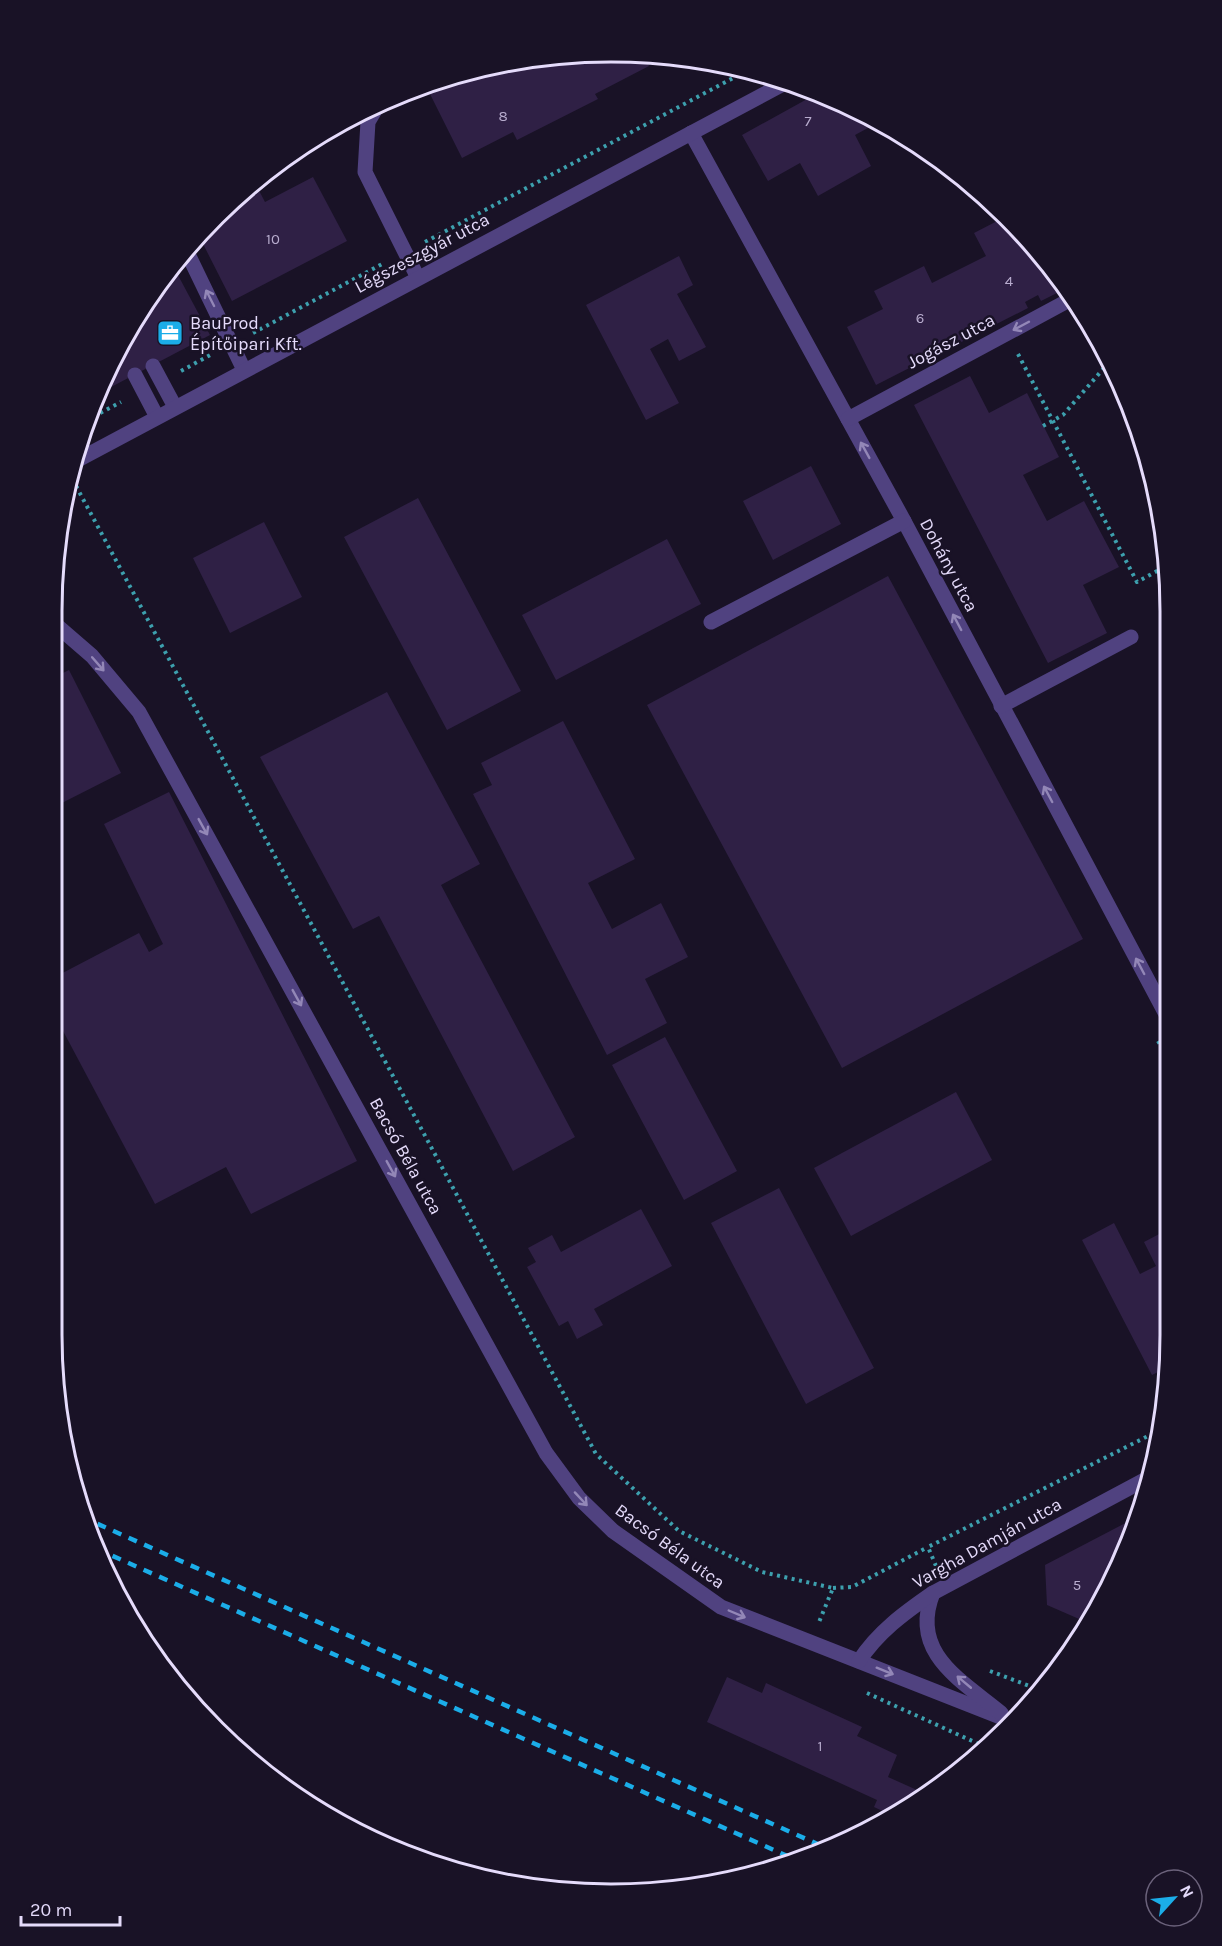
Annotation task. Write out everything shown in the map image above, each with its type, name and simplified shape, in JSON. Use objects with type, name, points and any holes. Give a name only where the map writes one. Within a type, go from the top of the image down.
[{"type":"street","name":"Légszeszgyár utca","points":[[84,457],[777,87]]},
{"type":"street","points":[[371,117],[368,122],[365,172],[418,278]]},
{"type":"street","name":"Dohány utca","points":[[691,133],[904,521],[1160,1003]]},
{"type":"street","points":[[190,258],[244,370]]},
{"type":"street","name":"Jogász utca","points":[[848,418],[1065,302]]},
{"type":"street","points":[[153,366],[175,407]]},
{"type":"street","points":[[135,375],[157,417]]},
{"type":"street","points":[[711,622],[904,521]]},
{"type":"street","name":"Bacsó Béla utca","points":[[62,630],[92,656],[139,712],[546,1453],[564,1480],[613,1531],[721,1607],[1005,1719]]},
{"type":"street","points":[[1001,706],[1131,637]]},
{"type":"street","name":"Vargha Damján utca","points":[[859,1661],[872,1642],[903,1614],[939,1590],[1140,1482]]},
{"type":"street","points":[[939,1590],[925,1612],[926,1632],[932,1647],[944,1666],[1005,1718]]},
{"type":"path","points":[[1014,346],[1137,582],[1159,570]]},
{"type":"path","points":[[1043,426],[1064,415],[1104,368]]},
{"type":"path","points":[[76,486],[596,1454],[679,1531],[762,1572],[833,1588],[852,1587],[1151,1434]]},
{"type":"path","points":[[928,1547],[939,1590]]},
{"type":"path","points":[[810,1643],[833,1588]]},
{"type":"path","points":[[986,1669],[1032,1687]]},
{"type":"path","points":[[866,1693],[978,1744]]},
{"type":"building","points":[[611,62],[648,63],[649,66],[595,94],[598,99],[517,140],[513,132],[462,158],[429,93],[469,80],[539,66]]},
{"type":"building","points":[[808,98],[870,127],[855,135],[871,166],[818,196],[800,163],[768,181],[742,135]]},
{"type":"building","points":[[313,177],[347,241],[232,301],[203,244],[222,222],[259,190],[265,202]]},
{"type":"building","points":[[998,220],[1058,292],[1041,301],[1038,295],[1025,302],[1028,308],[934,356],[931,349],[920,355],[923,361],[876,385],[847,327],[883,309],[874,291],[924,266],[932,283],[986,256],[974,233]]},
{"type":"building","points":[[679,256],[693,285],[677,294],[706,347],[679,361],[668,339],[650,349],[679,403],[646,420],[586,305]]},
{"type":"building","points":[[177,274],[210,335],[109,388],[135,336]]},
{"type":"building","points":[[970,376],[989,413],[1027,393],[1059,457],[1023,475],[1047,521],[1084,501],[1119,567],[1083,585],[1107,633],[1048,663],[914,405]]},
{"type":"building","points":[[811,466],[841,524],[773,560],[743,501]]},
{"type":"building","points":[[418,498],[521,691],[447,730],[344,537]]},
{"type":"building","points":[[264,522],[302,597],[230,633],[193,558]]},
{"type":"building","points":[[667,539],[701,604],[556,680],[522,615]]},
{"type":"building","points":[[888,576],[1083,939],[842,1068],[647,705]]},
{"type":"building","points":[[69,670],[121,773],[62,803],[62,674]]},
{"type":"building","points":[[387,692],[480,864],[441,885],[575,1137],[513,1171],[379,916],[353,929],[260,757]]},
{"type":"building","points":[[563,721],[635,859],[588,883],[612,929],[661,903],[688,957],[645,979],[667,1023],[607,1055],[473,794],[492,785],[481,763]]},
{"type":"building","points":[[169,792],[357,1161],[251,1214],[226,1167],[155,1204],[62,1029],[62,973],[139,933],[149,952],[163,944],[104,824]]},
{"type":"building","points":[[665,1037],[737,1171],[684,1200],[612,1065]]},
{"type":"building","points":[[956,1092],[992,1160],[851,1236],[814,1168]]},
{"type":"building","points":[[779,1188],[874,1368],[806,1404],[711,1223]]},
{"type":"building","points":[[641,1209],[672,1266],[594,1309],[603,1325],[577,1339],[568,1321],[559,1326],[527,1267],[536,1262],[528,1248],[552,1235],[561,1252]]},
{"type":"building","points":[[1114,1223],[1140,1274],[1156,1266],[1144,1242],[1160,1234],[1159,1372],[1152,1375],[1082,1240]]},
{"type":"building","points":[[1127,1522],[1104,1578],[1081,1620],[1047,1605],[1045,1565]]},
{"type":"building","points":[[727,1677],[762,1693],[766,1683],[862,1727],[857,1736],[897,1755],[888,1777],[917,1790],[884,1812],[874,1807],[877,1800],[707,1722]]},
{"type":"railway","points":[[95,1523],[818,1844]]},
{"type":"railway","points":[[107,1553],[786,1856]]},
{"type":"place","name":"BauProd Építőipari Kft.","points":[[170,333]]}]
